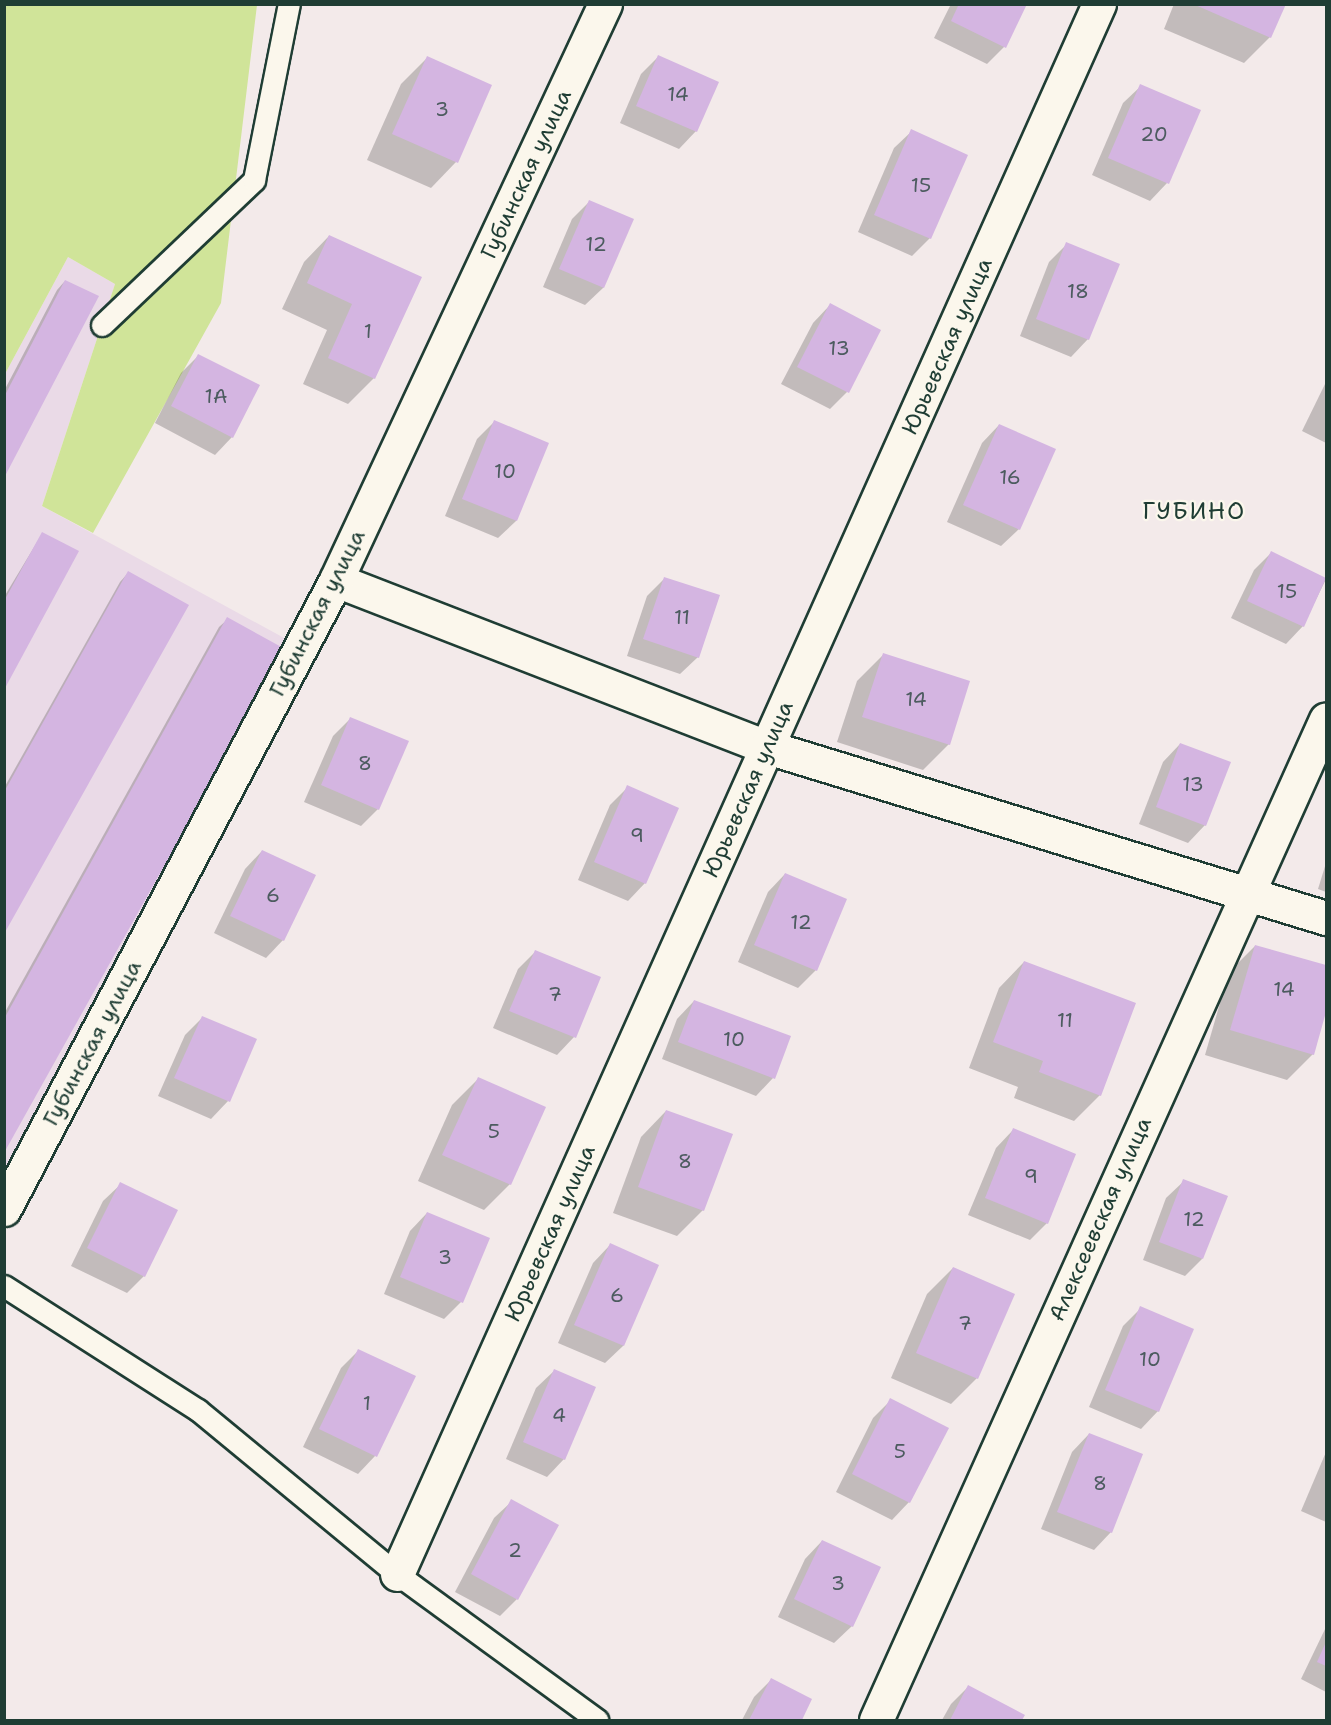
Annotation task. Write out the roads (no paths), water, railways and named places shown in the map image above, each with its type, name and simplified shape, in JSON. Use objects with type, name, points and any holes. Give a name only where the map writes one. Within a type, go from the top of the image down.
[{"type":"street","name":"Губинская улица","points":[[4,1209],[336,580],[605,4]]},
{"type":"street","name":"Юрьевская улица","points":[[397,1574],[1099,4]]},
{"type":"street","points":[[336,580],[767,747],[1247,891],[1326,918]]},
{"type":"street","name":"Алексеевская улица","points":[[876,1720],[1326,719]]},
{"type":"lane","points":[[102,325],[254,180],[289,4]]},
{"type":"lane","points":[[4,1286],[198,1410],[397,1574],[597,1720]]},
{"type":"district","name":"ГУБИНО","points":[[1194,512]]}]
